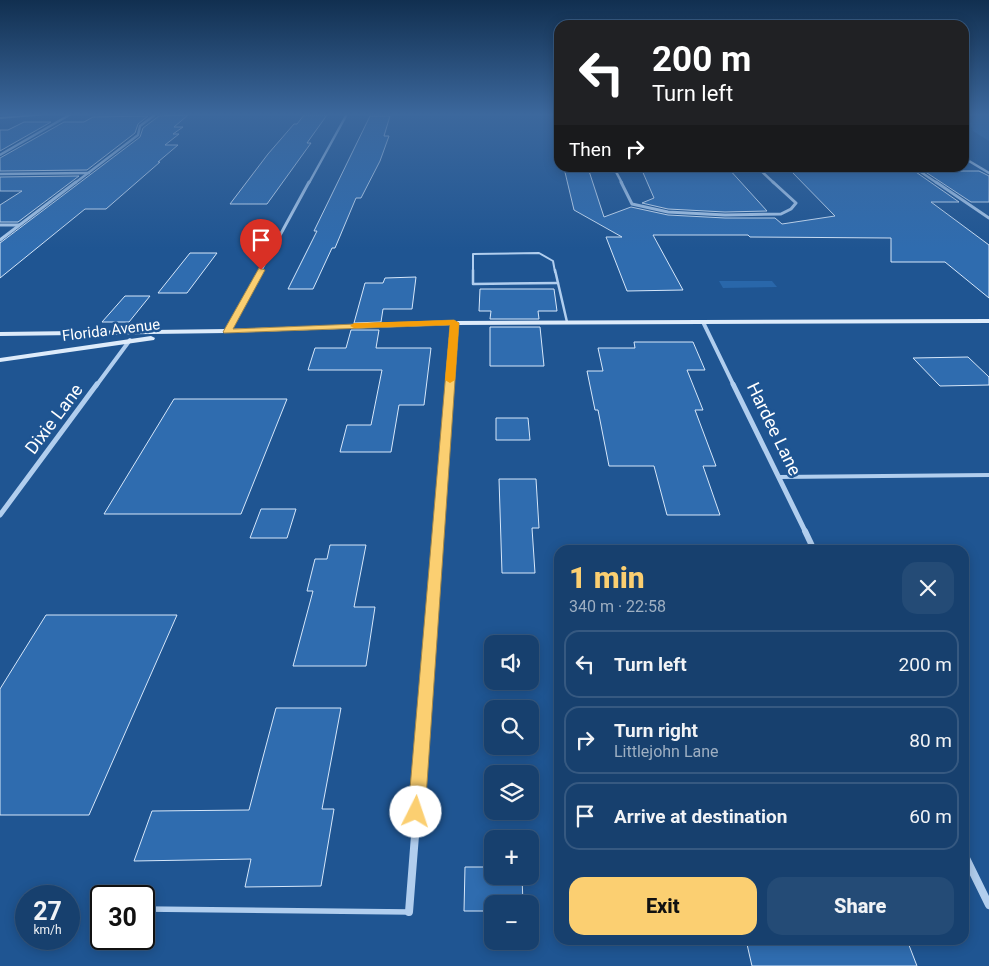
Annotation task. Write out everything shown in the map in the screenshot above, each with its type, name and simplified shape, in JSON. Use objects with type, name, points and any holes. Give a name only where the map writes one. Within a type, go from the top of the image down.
[{"type":"street","points":[[0,240],[108,159]]},
{"type":"street","points":[[227,332],[322,159]]},
{"type":"street","points":[[969,161],[989,173]]},
{"type":"street","points":[[616,172],[632,204],[651,210],[671,214],[781,214],[790,209],[796,203],[762,172]]},
{"type":"street","points":[[921,172],[989,218]]},
{"type":"street","points":[[0,174],[90,173]]},
{"type":"street","points":[[0,225],[20,225]]},
{"type":"street","points":[[0,334],[227,332],[454,323],[989,321]]},
{"type":"street","name":"Hardee Lane","points":[[703,322],[812,545]]},
{"type":"street","points":[[409,912],[454,323]]},
{"type":"street","name":"Florida Avenue","points":[[0,360],[130,340],[227,332]]},
{"type":"street","points":[[16,333],[38,337],[47,352]]},
{"type":"street","name":"Dixie Lane","points":[[0,515],[130,340]]},
{"type":"street","points":[[969,864],[989,905]]},
{"type":"lane","points":[[558,283],[473,284],[473,254],[539,253],[553,260],[567,322]]},
{"type":"lane","points":[[779,477],[989,475]]},
{"type":"lane","points":[[155,909],[409,912]]},
{"type":"shaded area","points":[[719,281],[772,281],[777,287],[723,288]]},
{"type":"building","points":[[0,159],[101,159],[87,170],[0,171]]},
{"type":"building","points":[[111,159],[161,159],[106,209],[85,209],[0,278],[0,243]]},
{"type":"building","points":[[264,159],[299,159],[267,204],[230,204]]},
{"type":"building","points":[[349,159],[381,159],[361,198],[356,198],[335,248],[332,248],[313,289],[288,289],[317,231],[314,231]]},
{"type":"building","points":[[979,171],[989,176],[989,202],[971,202],[926,172]]},
{"type":"building","points":[[565,172],[589,172],[604,217],[631,207],[668,215],[775,218],[782,224],[835,216],[792,172],[916,172],[959,202],[931,202],[989,245],[989,298],[945,262],[891,262],[891,238],[750,237],[748,235],[653,235],[683,290],[627,291],[606,237],[622,237],[574,210]]},
{"type":"building","points":[[643,172],[732,172],[767,211],[725,212],[668,209],[642,203],[654,198]]},
{"type":"building","points":[[79,176],[18,222],[0,222],[0,205],[22,191],[0,191],[0,177]]},
{"type":"building","points":[[190,253],[217,253],[187,293],[158,293]]},
{"type":"building","points":[[416,277],[412,309],[383,309],[381,322],[354,323],[365,283],[383,283],[385,278]]},
{"type":"building","points":[[480,289],[554,289],[557,311],[538,311],[539,319],[490,319],[491,311],[479,311]]},
{"type":"building","points":[[125,296],[150,296],[129,322],[102,322]]},
{"type":"building","points":[[490,327],[540,327],[544,366],[490,366]]},
{"type":"building","points":[[351,330],[379,330],[376,348],[431,348],[424,405],[399,405],[391,452],[340,452],[347,425],[371,425],[382,370],[308,370],[315,348],[346,348]]},
{"type":"building","points":[[634,342],[693,342],[705,370],[687,370],[703,410],[695,410],[716,466],[703,466],[720,515],[667,515],[654,466],[609,466],[598,410],[595,410],[587,371],[603,371],[598,348],[635,348]]},
{"type":"building","points":[[968,357],[989,377],[989,385],[940,386],[913,358]]},
{"type":"building","points":[[174,399],[287,399],[241,514],[104,514]]},
{"type":"building","points":[[496,418],[528,418],[530,440],[496,440]]},
{"type":"building","points":[[499,479],[536,479],[539,528],[532,528],[535,573],[502,573]]},
{"type":"building","points":[[261,509],[296,509],[287,538],[250,538]]},
{"type":"building","points":[[330,545],[366,545],[354,607],[375,607],[366,666],[293,666],[313,591],[307,591],[315,559],[327,559]]},
{"type":"building","points":[[46,615],[177,615],[89,815],[0,815],[0,689]]},
{"type":"building","points":[[276,708],[341,708],[322,809],[334,809],[321,886],[245,887],[251,859],[134,861],[152,811],[249,810]]},
{"type":"building","points":[[465,867],[484,867],[484,885],[522,885],[523,895],[484,895],[484,911],[464,911]]},
{"type":"building","points":[[747,945],[909,945],[917,966],[752,966]]},
{"type":"slow traffic","points":[[354,326],[454,323],[450,380]]},
{"type":"route","points":[[261,270],[227,332],[308,327],[454,323],[416,812]]}]
